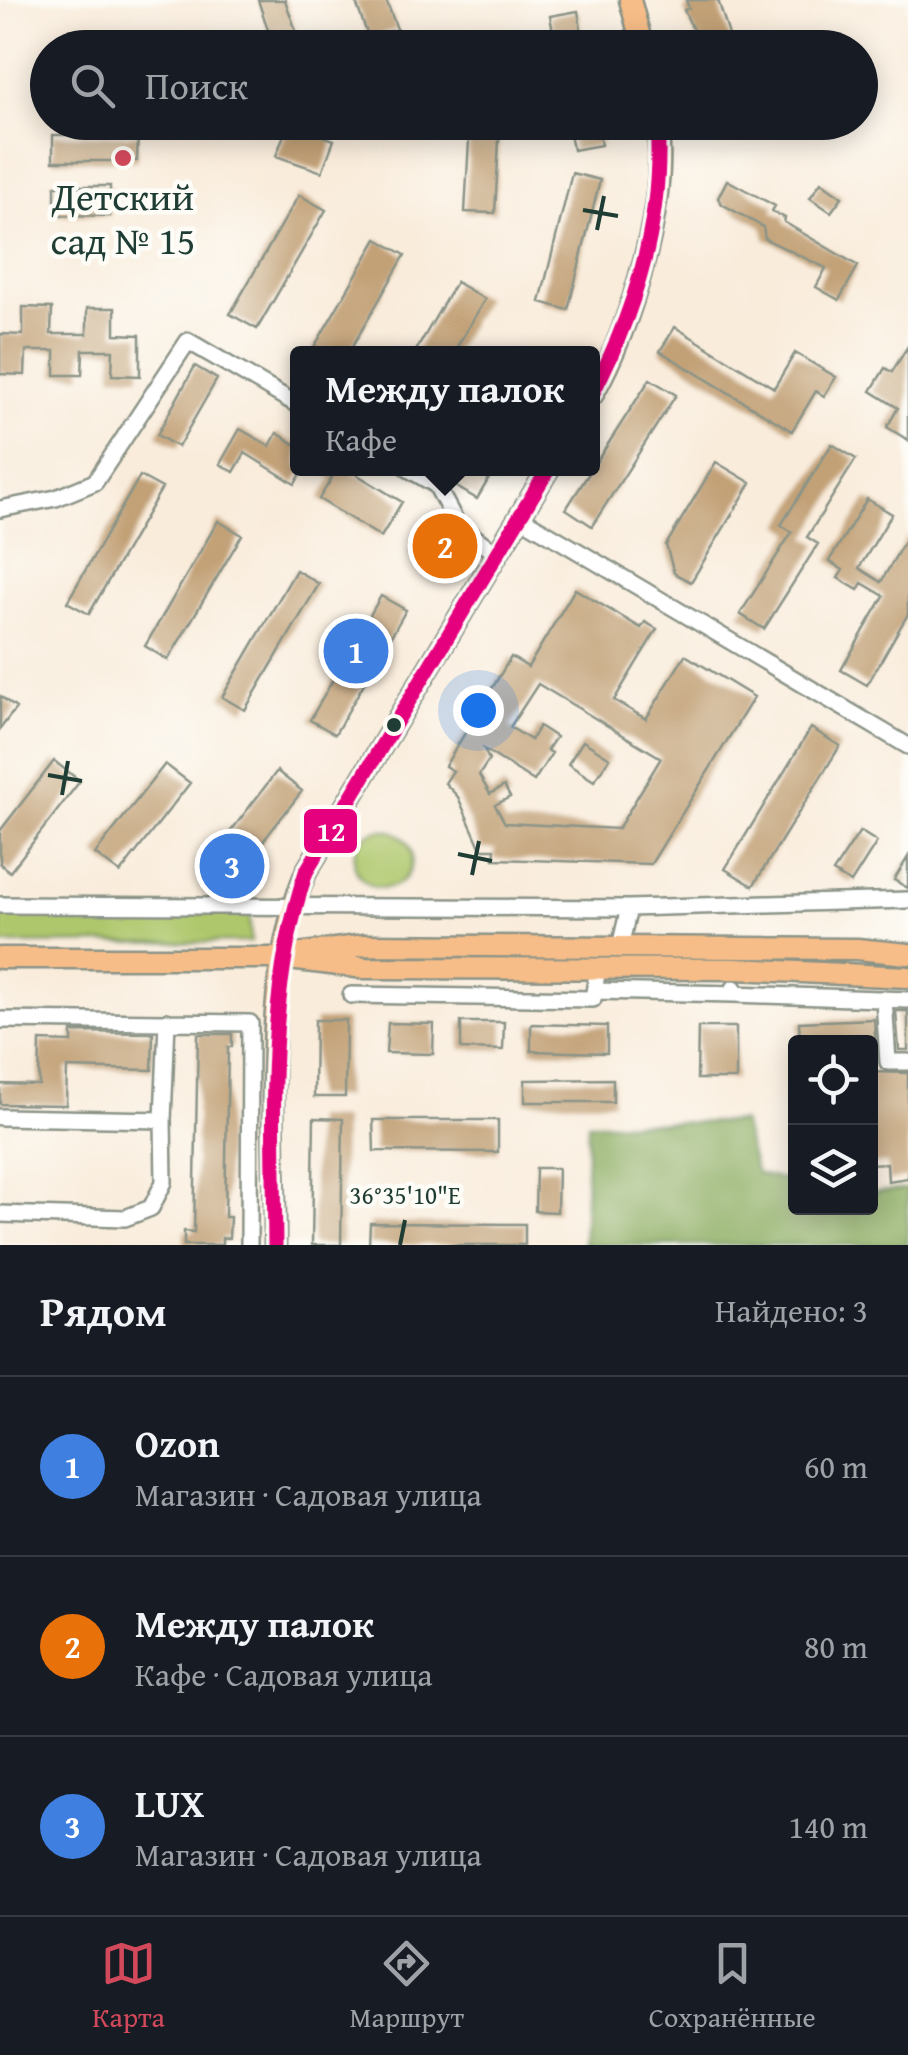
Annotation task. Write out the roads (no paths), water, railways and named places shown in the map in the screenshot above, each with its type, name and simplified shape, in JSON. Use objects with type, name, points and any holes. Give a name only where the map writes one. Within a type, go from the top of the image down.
[{"type":"main road","points":[[630,0],[638,30]]},
{"type":"main road","points":[[600,382],[617,352],[637,290],[658,170],[657,140]]},
{"type":"main road","points":[[275,1245],[280,958],[291,907],[306,872],[544,476]]},
{"type":"main road","points":[[280,958],[365,945],[857,949],[908,954]]},
{"type":"main road","points":[[0,958],[280,958],[365,968],[735,969],[908,977]]},
{"type":"street","points":[[0,509],[56,498],[95,482],[188,342],[290,400]]},
{"type":"street","points":[[421,476],[436,485],[456,524],[498,554]]},
{"type":"street","points":[[520,517],[908,746]]},
{"type":"street","points":[[0,905],[629,908],[908,900]]},
{"type":"street","points":[[620,947],[629,908]]},
{"type":"street","points":[[351,995],[594,999],[598,968]]},
{"type":"street","points":[[734,994],[735,969]]},
{"type":"street","points":[[595,991],[908,1000]]},
{"type":"street","points":[[884,1000],[888,1062],[908,1062]]},
{"type":"street","points":[[0,1020],[250,1022],[249,1245]]},
{"type":"street","points":[[0,1214],[125,1218],[150,1208],[164,1182],[166,1021]]},
{"type":"street","points":[[0,1118],[163,1120]]},
{"type":"place","name":"Детский сад № 15","points":[[123,158]]},
{"type":"place","name":"Между палок","points":[[445,546]]},
{"type":"place","name":"Ozon","points":[[356,651]]},
{"type":"place","name":"LUX","points":[[232,866]]}]
